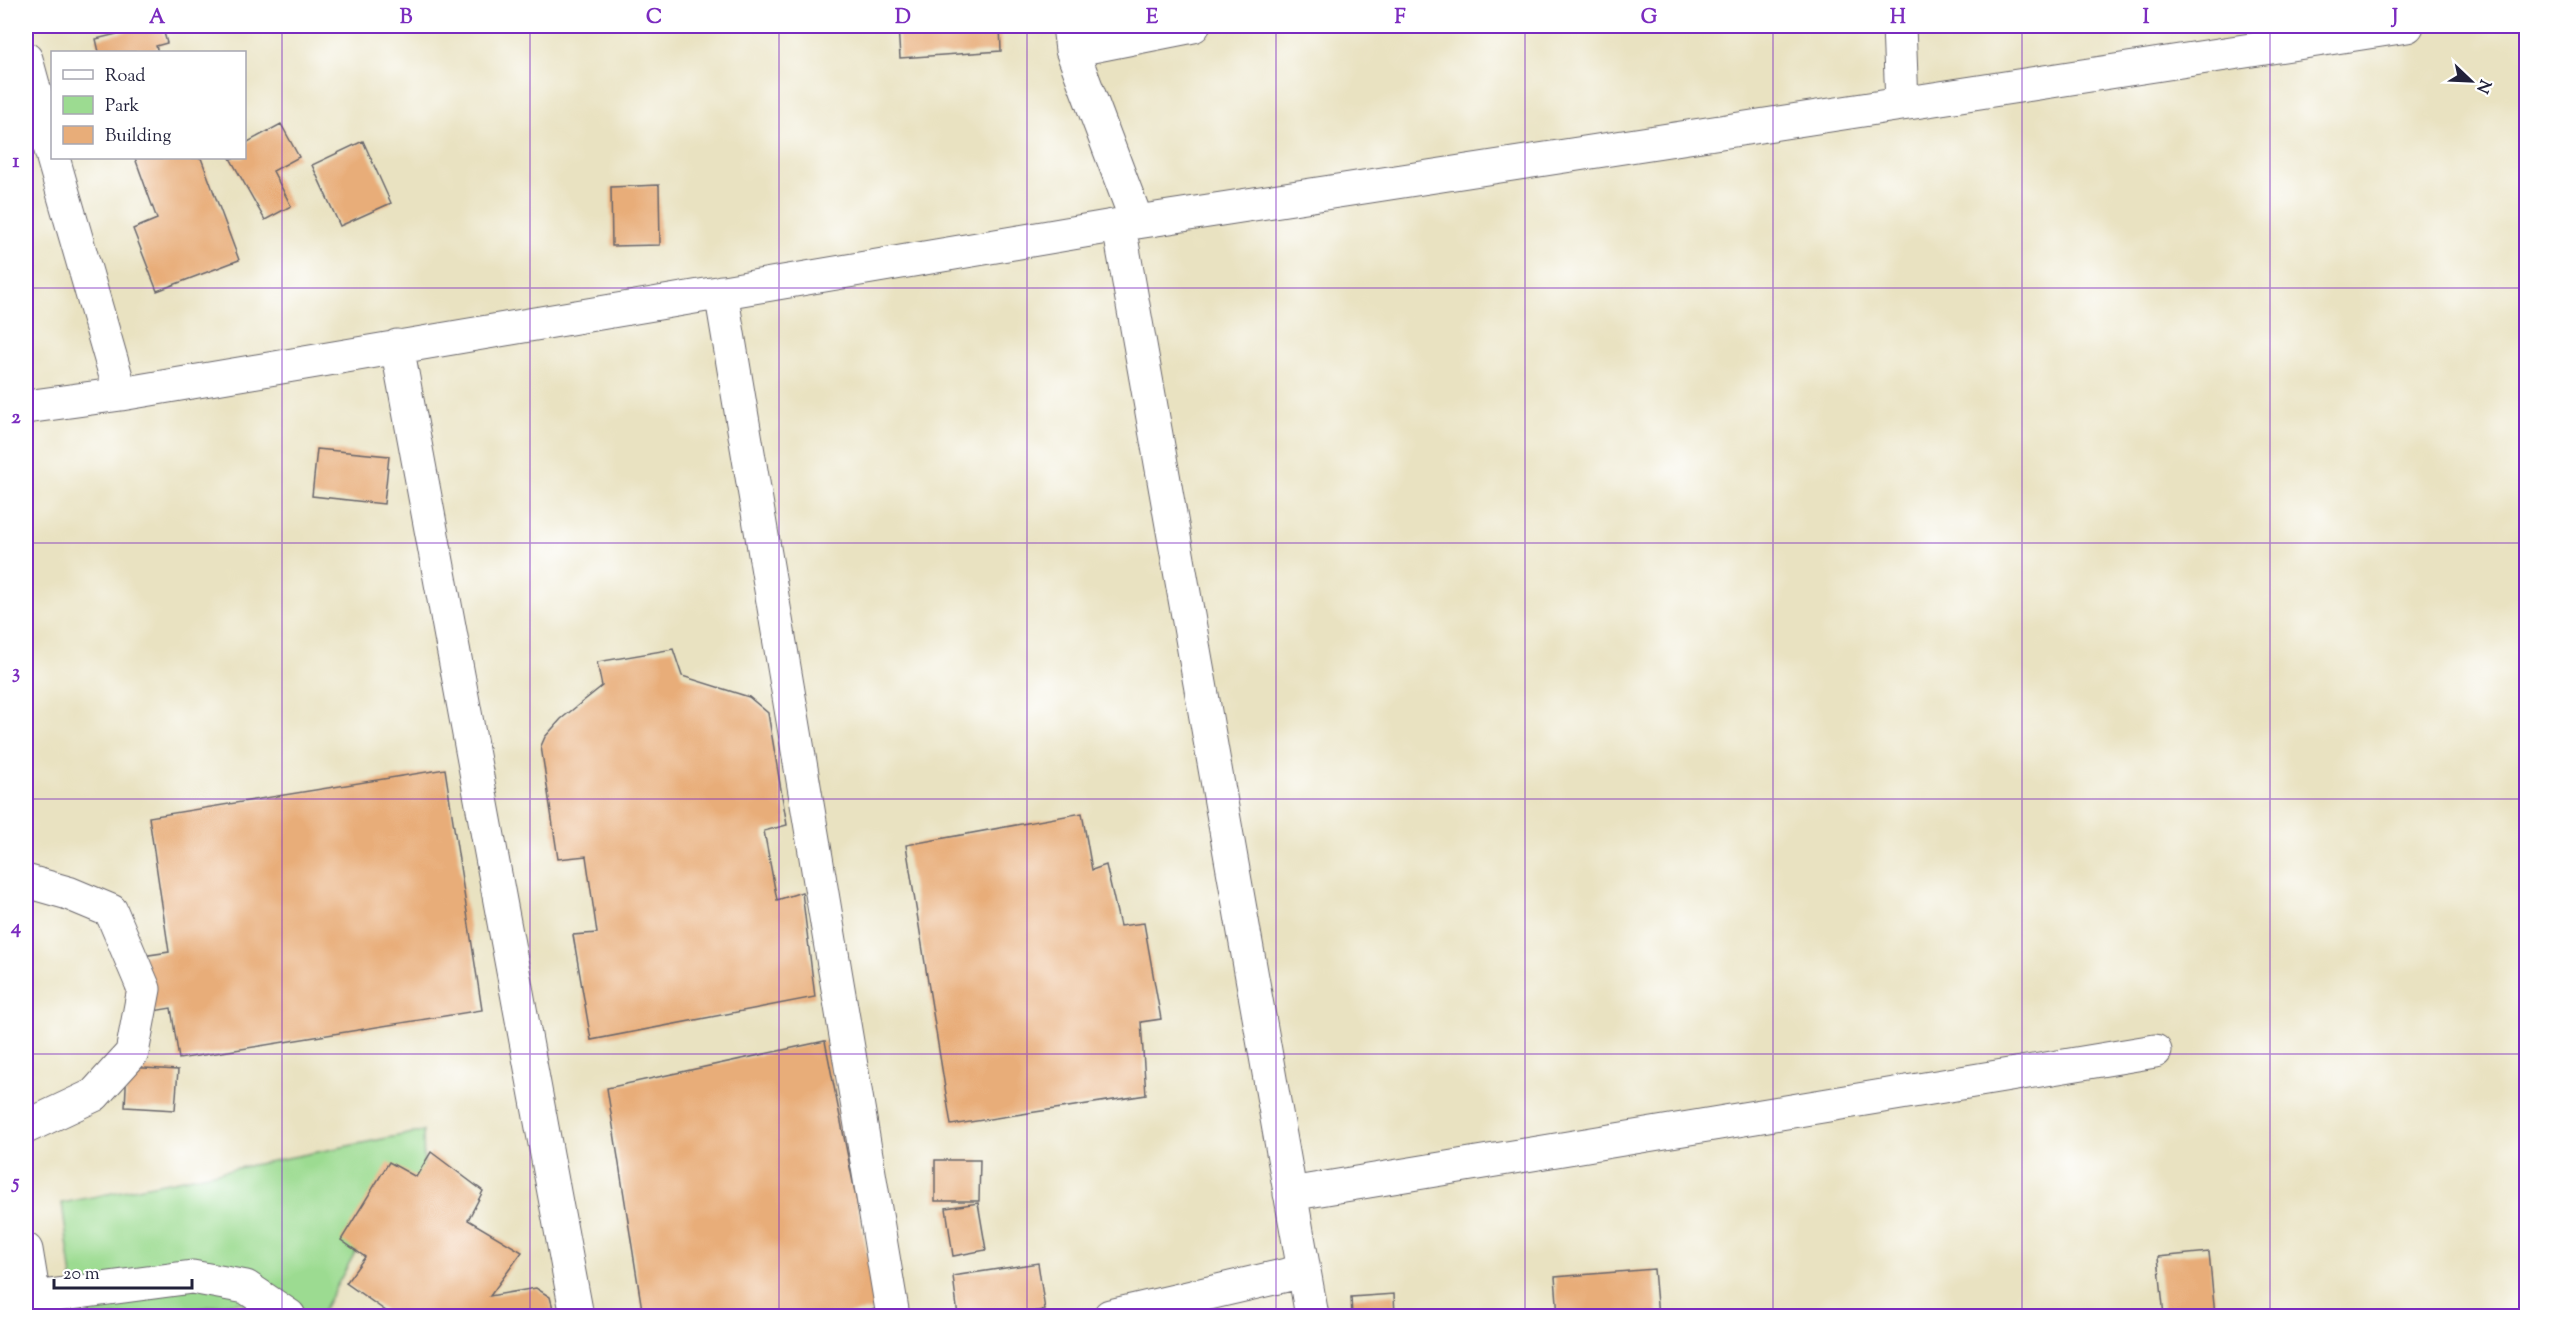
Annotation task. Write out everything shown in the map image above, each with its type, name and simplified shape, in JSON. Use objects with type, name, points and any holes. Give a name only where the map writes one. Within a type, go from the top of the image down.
[{"type":"street","points":[[1193,26],[1071,38],[1128,224],[1312,1317]]},
{"type":"street","points":[[1899,26],[1902,104]]},
{"type":"street","points":[[26,407],[121,394],[1128,224],[1902,104],[2264,37],[2407,26]]},
{"type":"street","points":[[26,59],[51,149]]},
{"type":"street","points":[[54,159],[121,394]]},
{"type":"street","points":[[721,292],[893,1317]]},
{"type":"street","points":[[397,346],[577,1317]]},
{"type":"street","points":[[26,881],[68,892],[111,912],[144,989],[132,1053],[94,1095],[26,1127]]},
{"type":"street","points":[[1290,1194],[2155,1051]]},
{"type":"street","points":[[26,1250],[36,1307],[192,1277],[246,1287],[289,1317]]},
{"type":"street","points":[[1110,1317],[1304,1271]]},
{"type":"green space","points":[[423,1131],[424,1176],[394,1182],[320,1316],[274,1316],[239,1302],[153,1316],[77,1316],[62,1203]]},
{"type":"building","points":[[149,26],[162,26],[167,43],[156,46],[158,51],[99,51],[96,39]]},
{"type":"building","points":[[898,26],[1000,26],[1001,51],[900,58]]},
{"type":"building","points":[[281,124],[299,157],[273,171],[291,206],[265,220],[231,159],[246,159],[246,143]]},
{"type":"building","points":[[363,141],[391,203],[340,226],[312,165]]},
{"type":"building","points":[[135,159],[201,159],[239,260],[157,291],[133,229],[157,219]]},
{"type":"building","points":[[659,185],[660,245],[612,246],[611,187]]},
{"type":"building","points":[[317,449],[389,456],[384,504],[312,496]]},
{"type":"building","points":[[673,649],[682,676],[749,697],[768,713],[787,825],[764,831],[777,900],[802,892],[815,997],[591,1040],[573,935],[597,933],[586,856],[558,859],[541,746],[545,737],[561,719],[602,686],[597,662]]},
{"type":"building","points":[[445,769],[482,1010],[179,1059],[171,1008],[130,1015],[122,959],[169,952],[149,817]]},
{"type":"building","points":[[1082,813],[1092,870],[1106,865],[1120,926],[1144,923],[1161,1019],[1141,1022],[1146,1095],[951,1125],[906,845]]},
{"type":"building","points":[[825,1041],[878,1309],[833,1316],[643,1316],[607,1088]]},
{"type":"building","points":[[127,1067],[178,1070],[175,1110],[125,1107]]},
{"type":"building","points":[[431,1152],[483,1191],[468,1220],[522,1252],[490,1296],[536,1288],[550,1297],[555,1316],[393,1316],[346,1283],[365,1257],[341,1240],[389,1162],[416,1177]]},
{"type":"building","points":[[935,1160],[980,1160],[979,1201],[935,1201]]},
{"type":"building","points":[[978,1203],[986,1250],[953,1256],[946,1208]]},
{"type":"building","points":[[2209,1252],[2215,1316],[2164,1316],[2158,1257]]},
{"type":"building","points":[[1038,1263],[1045,1310],[1003,1316],[958,1316],[953,1276]]},
{"type":"building","points":[[1654,1269],[1658,1316],[1558,1316],[1555,1277]]},
{"type":"building","points":[[1394,1294],[1395,1316],[1352,1316],[1351,1297]]}]
